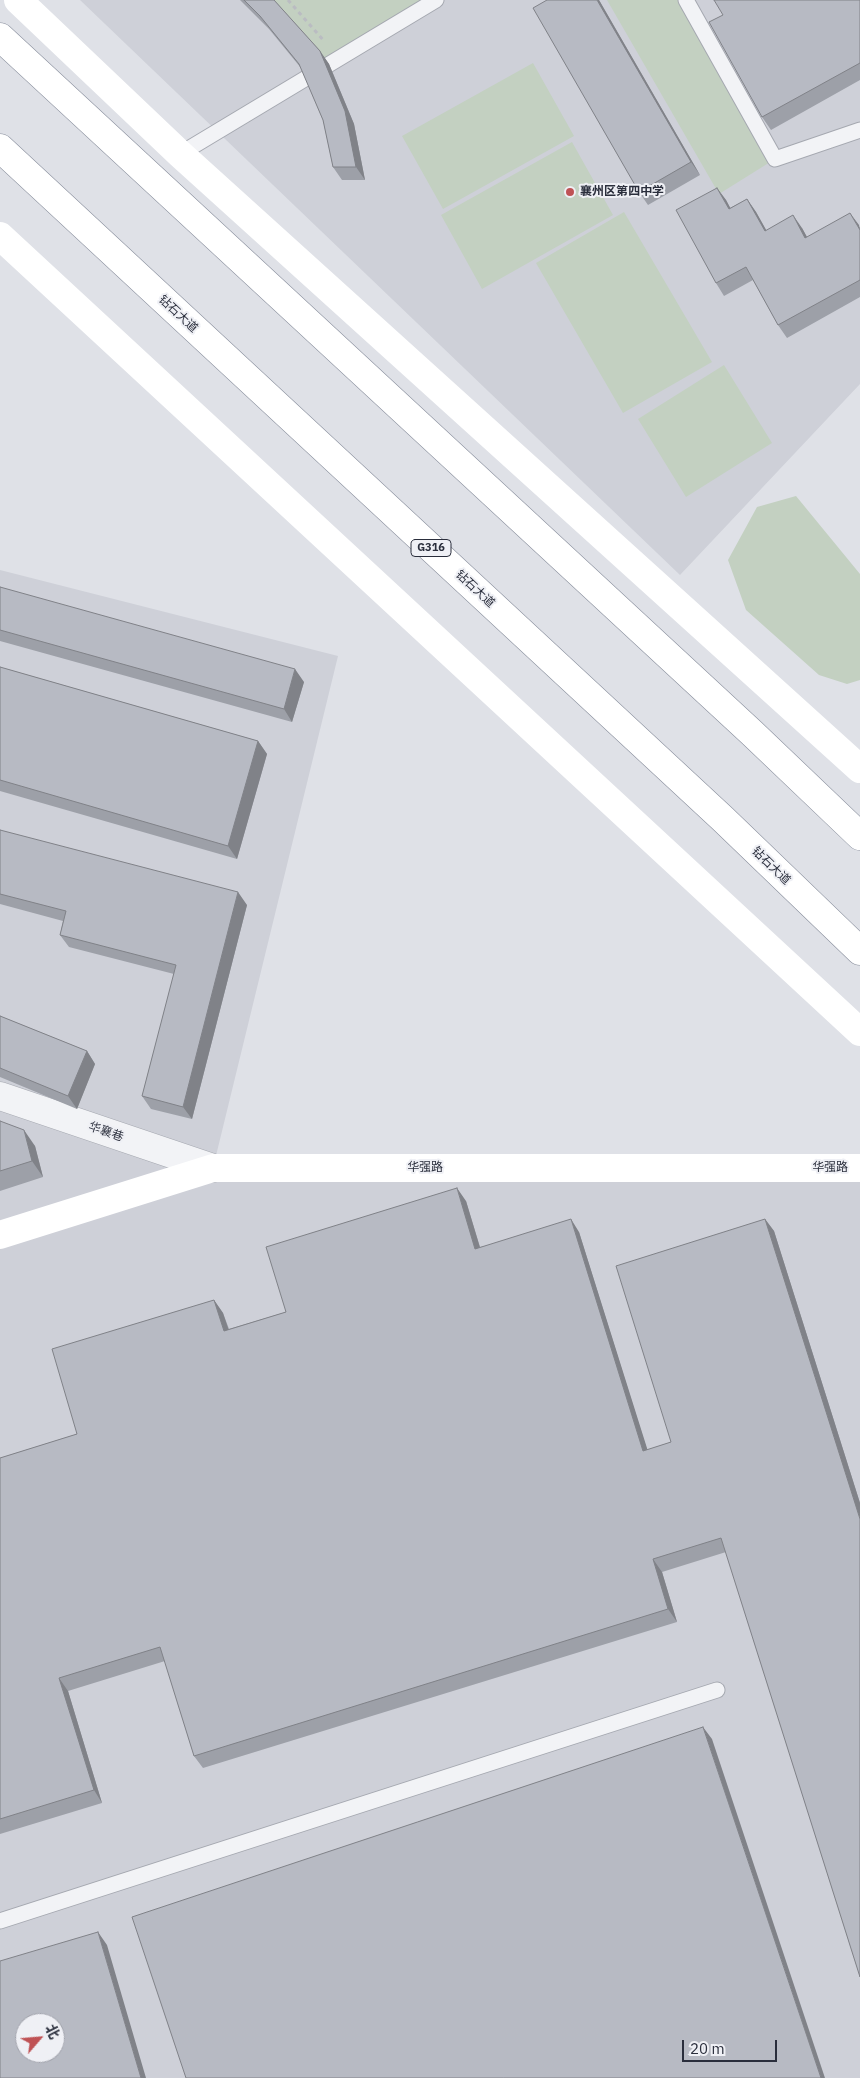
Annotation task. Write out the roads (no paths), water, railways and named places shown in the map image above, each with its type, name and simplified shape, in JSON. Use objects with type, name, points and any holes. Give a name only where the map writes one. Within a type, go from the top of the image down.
[{"type":"main road","points":[[18,0],[180,154],[848,746],[860,769]]},
{"type":"main road","points":[[0,37],[752,733],[860,836]]},
{"type":"main road","name":"钻石大道","points":[[0,148],[723,819],[860,951]]},
{"type":"main road","points":[[147,173],[180,154]]},
{"type":"main road","points":[[0,236],[860,1032]]},
{"type":"main road","name":"华强路","points":[[0,1235],[213,1168],[860,1168]]},
{"type":"street","name":"华襄巷","points":[[0,1096],[213,1168]]},
{"type":"lane","points":[[180,154],[436,0]]},
{"type":"lane","points":[[686,0],[775,159],[860,130]]},
{"type":"lane","points":[[0,1921],[717,1690]]},
{"type":"place","name":"襄州区第四中学","points":[[570,192]]}]
